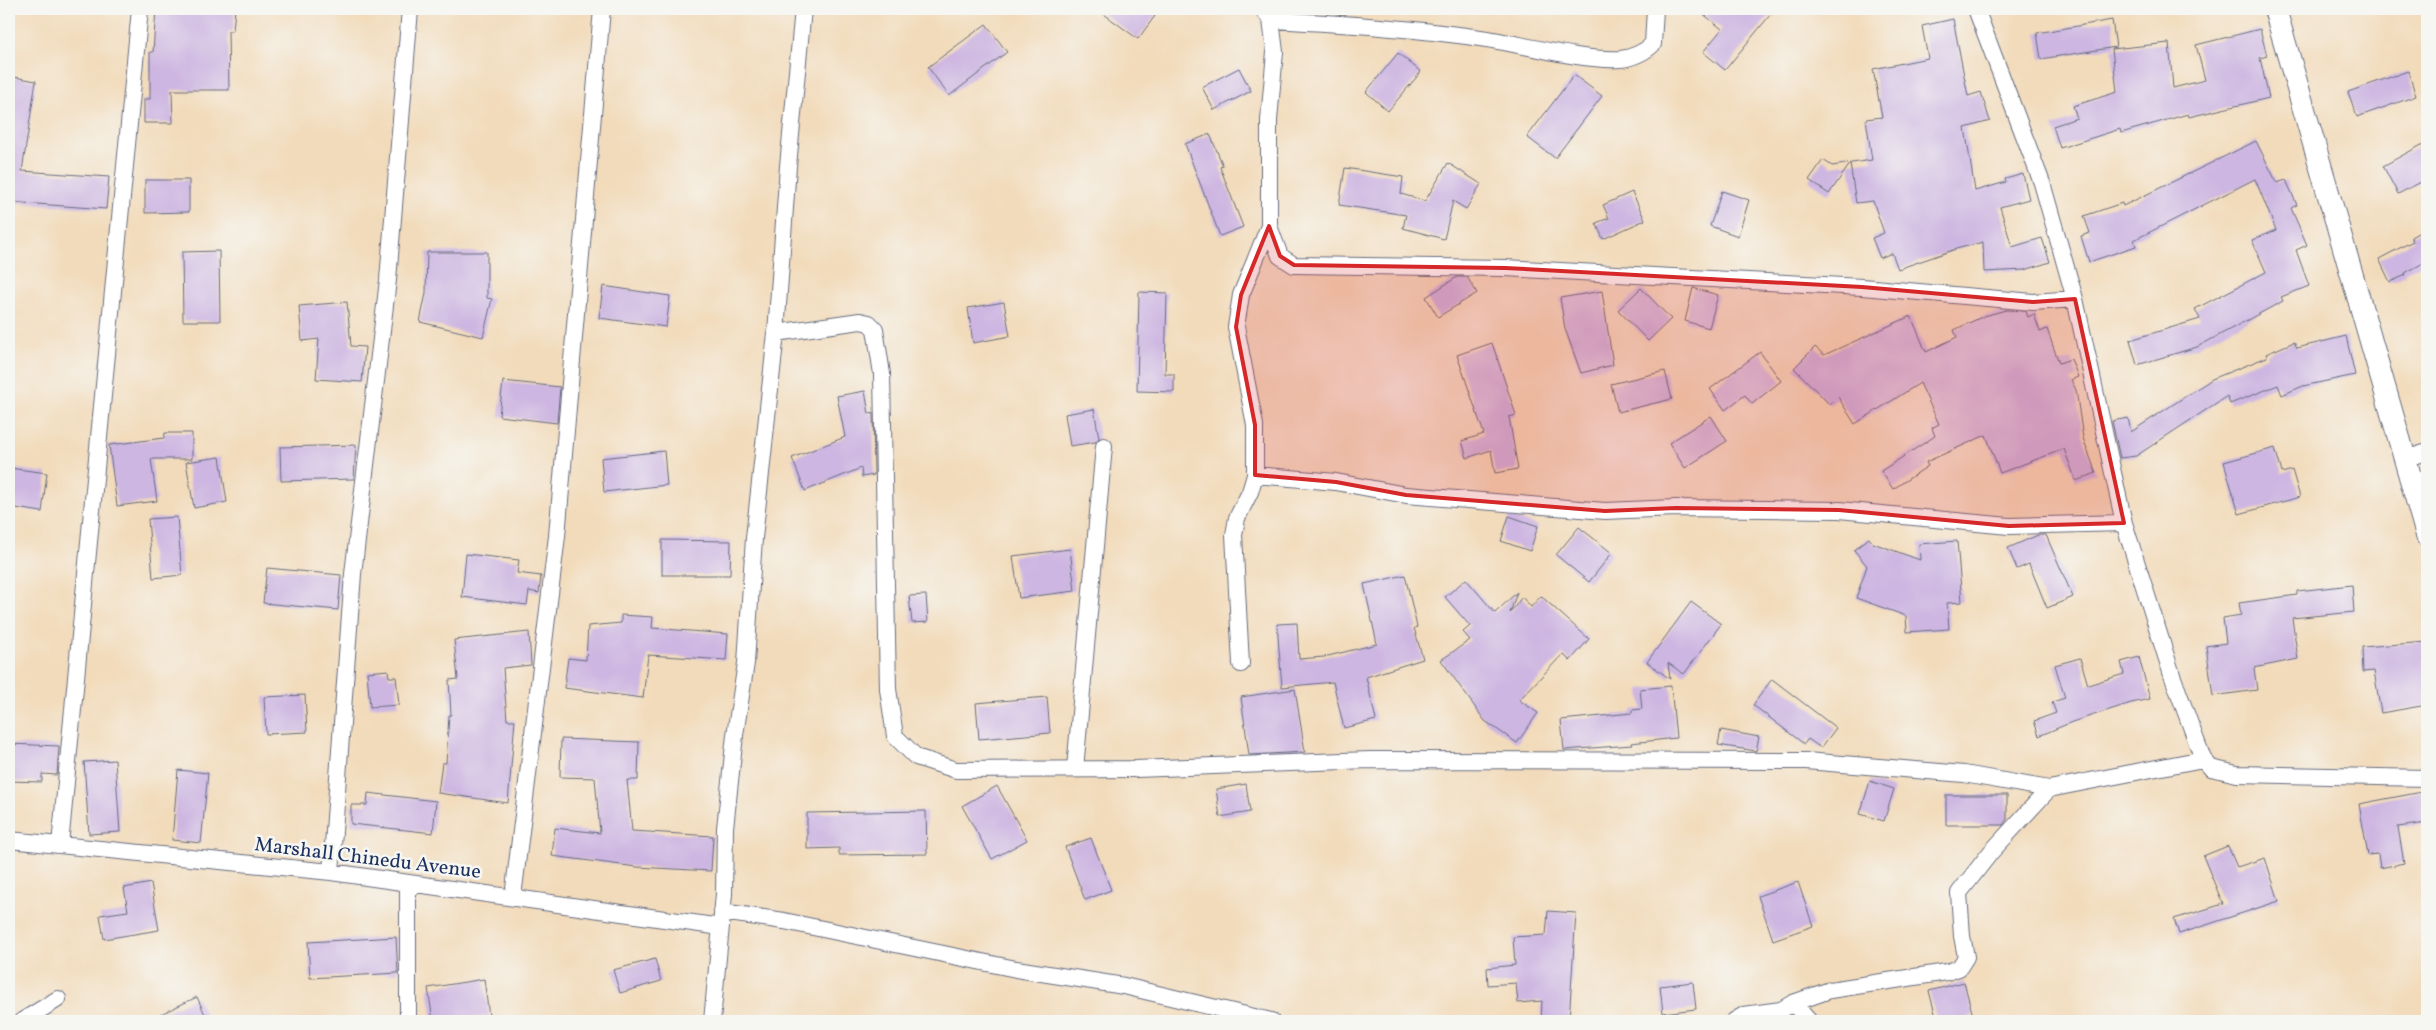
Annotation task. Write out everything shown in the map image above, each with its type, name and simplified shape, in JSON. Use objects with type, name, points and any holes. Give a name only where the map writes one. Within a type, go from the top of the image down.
[{"type":"street","points":[[60,845],[140,9]]},
{"type":"street","points":[[331,872],[353,574],[388,280],[410,9]]},
{"type":"street","points":[[513,897],[557,536],[602,9]]},
{"type":"street","points":[[712,1021],[721,919],[725,828],[735,735],[746,663],[754,538],[776,333],[788,166],[803,9]]},
{"type":"street","points":[[1655,9],[1653,44],[1646,51],[1620,59],[1581,56],[1476,38],[1340,24],[1267,14],[1275,52],[1270,120],[1269,226],[1280,256],[1294,265],[1505,268],[1862,287],[2033,302],[2075,299]]},
{"type":"street","points":[[1976,9],[2042,183],[2075,299],[2124,523],[2172,674],[2203,759],[2211,768],[2237,774],[2427,778]]},
{"type":"street","points":[[2275,9],[2427,535]]},
{"type":"street","points":[[1241,664],[1234,535],[1237,518],[1250,492],[1255,475],[1255,425],[1236,327],[1241,294],[1269,226]]},
{"type":"street","points":[[776,333],[860,320],[869,323],[875,329],[882,374],[888,690],[895,736],[916,757],[956,770],[1075,769],[1370,760],[1806,761],[1964,774],[2049,789],[2203,759]]},
{"type":"street","points":[[1075,769],[1104,446]]},
{"type":"street","points":[[2405,458],[2427,452]]},
{"type":"street","points":[[1255,475],[1336,482],[1406,495],[1605,511],[1676,508],[1839,510],[2009,526],[2124,523]]},
{"type":"street","points":[[1734,1021],[1744,1015],[1782,1010],[1794,1003],[1830,990],[1947,972],[1959,968],[1966,957],[1962,936],[1959,893],[1991,852],[2049,789]]},
{"type":"street","name":"Marshall Chinedu Avenue","points":[[9,840],[331,872],[513,897],[721,919],[784,921],[1016,969],[1124,986],[1271,1021]]},
{"type":"street","points":[[408,883],[408,1021]]},
{"type":"street","points":[[22,1021],[58,999]]},
{"type":"street","points":[[1794,1003],[1809,1021]]},
{"type":"highlighted area","points":[[1269,226],[1280,256],[1294,265],[1505,268],[1862,287],[2033,302],[2075,299],[2124,523],[2009,526],[1839,510],[1676,508],[1605,511],[1406,495],[1336,482],[1255,475],[1255,425],[1236,327],[1241,295]]},
{"type":"building","points":[[156,9],[235,9],[233,31],[228,31],[229,90],[172,90],[173,123],[144,123],[144,99],[150,99],[150,52],[153,52]]},
{"type":"building","points":[[1097,9],[1160,9],[1138,39]]},
{"type":"building","points":[[1697,9],[1775,9],[1725,70],[1703,52],[1722,29]]},
{"type":"building","points":[[1953,19],[1968,96],[1981,92],[1990,121],[1965,128],[1975,191],[2006,182],[2005,179],[2023,174],[2029,199],[2000,207],[2012,247],[2042,238],[2050,262],[2025,270],[1984,272],[1983,242],[1956,249],[1898,269],[1892,253],[1880,258],[1872,238],[1884,233],[1873,201],[1856,203],[1850,164],[1829,194],[1809,180],[1823,160],[1832,166],[1872,160],[1866,119],[1882,117],[1873,69],[1928,58],[1922,26]]},
{"type":"building","points":[[2112,20],[2116,47],[2041,59],[2037,33]]},
{"type":"building","points":[[986,24],[1007,52],[949,96],[928,67]]},
{"type":"building","points":[[2260,29],[2267,56],[2260,58],[2269,98],[2189,117],[2188,114],[2121,133],[2120,129],[2060,148],[2053,126],[2077,118],[2073,106],[2117,92],[2112,49],[2169,43],[2173,88],[2205,80],[2196,45]]},
{"type":"building","points":[[1398,53],[1421,72],[1388,111],[1366,92]]},
{"type":"building","points":[[1239,68],[1251,91],[1214,110],[1202,87]]},
{"type":"building","points":[[2408,71],[2416,96],[2357,117],[2348,92]]},
{"type":"building","points":[[1574,75],[1602,96],[1555,158],[1527,137]]},
{"type":"building","points":[[9,76],[36,81],[22,171],[109,177],[106,209],[9,202]]},
{"type":"building","points":[[1210,134],[1223,166],[1220,167],[1243,227],[1220,236],[1185,144]]},
{"type":"building","points":[[2256,141],[2277,183],[2286,180],[2297,205],[2291,208],[2307,245],[2296,250],[2309,286],[2281,297],[2283,301],[2197,347],[2137,365],[2130,340],[2200,319],[2195,309],[2266,272],[2252,240],[2276,230],[2255,179],[2134,240],[2136,246],[2089,262],[2081,236],[2090,233],[2084,216],[2122,203],[2123,206]]},
{"type":"building","points":[[2427,142],[2427,179],[2398,194],[2383,166]]},
{"type":"building","points":[[1448,163],[1481,184],[1466,209],[1453,201],[1444,239],[1403,228],[1406,215],[1339,205],[1345,168],[1403,177],[1401,194],[1425,201]]},
{"type":"building","points":[[145,180],[189,180],[189,212],[145,213]]},
{"type":"building","points":[[1722,191],[1749,200],[1738,236],[1710,226]]},
{"type":"building","points":[[1632,192],[1645,220],[1603,239],[1596,223],[1609,218],[1603,205]]},
{"type":"building","points":[[2427,228],[2427,267],[2425,262],[2405,273],[2406,275],[2390,282],[2379,259],[2413,241],[2411,237]]},
{"type":"building","points":[[219,251],[220,321],[183,321],[182,252]]},
{"type":"building","points":[[427,252],[487,252],[487,298],[492,299],[483,337],[420,322],[426,293]]},
{"type":"building","points":[[1457,277],[1467,277],[1477,293],[1438,317],[1426,297]]},
{"type":"building","points":[[603,286],[670,296],[666,327],[599,318]]},
{"type":"building","points":[[1641,288],[1671,319],[1648,341],[1618,310]]},
{"type":"building","points":[[1693,288],[1718,295],[1709,328],[1685,321]]},
{"type":"building","points":[[1602,291],[1613,365],[1581,373],[1565,329],[1560,298]]},
{"type":"building","points":[[1139,292],[1167,293],[1165,374],[1174,374],[1174,392],[1137,391]]},
{"type":"building","points":[[347,302],[351,346],[365,347],[362,382],[316,379],[319,339],[302,341],[299,306]]},
{"type":"building","points":[[1004,302],[1010,336],[973,343],[968,308]]},
{"type":"building","points":[[2006,310],[2026,311],[2028,317],[2034,314],[2040,332],[2047,329],[2059,363],[2071,359],[2078,377],[2071,380],[2076,390],[2083,438],[2096,473],[2076,481],[2064,449],[2000,473],[1986,435],[1926,462],[1928,466],[1893,489],[1881,471],[1935,436],[1932,428],[1939,424],[1920,383],[1855,424],[1838,397],[1830,405],[1794,368],[1815,347],[1824,355],[1911,316],[1926,352],[1957,337],[1954,330],[1984,316]]},
{"type":"building","points":[[2346,336],[2355,375],[2303,386],[2282,395],[2278,385],[2230,404],[2227,396],[2136,456],[2120,458],[2112,421],[2128,418],[2131,432],[2212,379],[2267,357],[2266,354],[2294,342],[2297,348]]},
{"type":"building","points":[[1492,343],[1516,415],[1509,417],[1518,469],[1495,473],[1491,450],[1467,458],[1462,441],[1484,434],[1457,355]]},
{"type":"building","points":[[1760,352],[1781,381],[1752,404],[1745,395],[1725,410],[1710,389]]},
{"type":"building","points":[[1665,371],[1672,399],[1618,412],[1611,384]]},
{"type":"building","points":[[503,381],[560,387],[557,423],[499,416]]},
{"type":"building","points":[[865,391],[869,414],[873,413],[874,475],[862,477],[861,468],[805,491],[792,458],[845,437],[837,396]]},
{"type":"building","points":[[1094,409],[1099,438],[1095,442],[1070,446],[1065,414]]},
{"type":"building","points":[[1711,416],[1727,441],[1685,468],[1669,443]]},
{"type":"building","points":[[165,433],[192,433],[192,459],[151,459],[157,501],[117,506],[109,445],[164,438]]},
{"type":"building","points":[[356,445],[354,479],[281,481],[280,447]]},
{"type":"building","points":[[2275,448],[2282,473],[2292,470],[2300,497],[2239,514],[2224,462]]},
{"type":"building","points":[[664,451],[667,485],[604,492],[601,458]]},
{"type":"building","points":[[220,457],[227,502],[194,508],[186,462]]},
{"type":"building","points":[[9,468],[47,473],[42,512],[9,507]]},
{"type":"building","points":[[1509,516],[1538,526],[1530,551],[1501,541]]},
{"type":"building","points":[[177,517],[182,575],[153,578],[148,519]]},
{"type":"building","points":[[1579,527],[1612,553],[1589,582],[1556,555]]},
{"type":"building","points":[[2038,535],[2046,535],[2073,597],[2047,608],[2029,564],[2017,569],[2008,548]]},
{"type":"building","points":[[1869,538],[1873,543],[1920,560],[1919,544],[1957,541],[1962,602],[1947,603],[1949,629],[1907,632],[1906,616],[1856,598],[1867,566],[1854,550]]},
{"type":"building","points":[[662,540],[731,541],[730,575],[662,575]]},
{"type":"building","points":[[1070,549],[1075,591],[1019,598],[1013,556]]},
{"type":"building","points":[[466,554],[519,560],[517,573],[541,576],[539,593],[529,591],[527,605],[462,597]]},
{"type":"building","points":[[267,568],[341,575],[338,610],[263,603]]},
{"type":"building","points":[[1405,575],[1417,627],[1414,628],[1423,659],[1366,677],[1376,720],[1344,728],[1333,682],[1282,687],[1277,624],[1297,623],[1299,659],[1324,657],[1377,644],[1364,584]]},
{"type":"building","points":[[1466,579],[1495,613],[1517,592],[1510,613],[1522,597],[1531,607],[1541,596],[1589,639],[1570,661],[1563,654],[1519,700],[1538,713],[1517,743],[1485,721],[1441,660],[1470,640],[1463,632],[1470,626],[1445,597]]},
{"type":"building","points":[[2352,585],[2354,612],[2292,618],[2298,659],[2254,668],[2257,690],[2213,696],[2206,646],[2226,643],[2223,618],[2241,615],[2239,603],[2297,595],[2297,591]]},
{"type":"building","points":[[926,595],[928,622],[912,623],[909,596]]},
{"type":"building","points":[[1691,602],[1721,624],[1684,674],[1668,663],[1670,679],[1647,662]]},
{"type":"building","points":[[621,615],[653,617],[652,628],[728,634],[726,660],[648,655],[643,698],[564,688],[568,658],[586,660],[588,626],[621,623]]},
{"type":"building","points":[[529,632],[531,665],[503,668],[507,720],[515,720],[508,803],[438,793],[442,763],[446,763],[449,715],[451,715],[449,680],[458,679],[454,640]]},
{"type":"building","points":[[2427,642],[2427,705],[2381,713],[2374,671],[2363,672],[2362,647]]},
{"type":"building","points":[[2139,657],[2150,699],[2131,703],[2072,722],[2039,736],[2034,721],[2056,713],[2052,702],[2065,698],[2055,665],[2080,658],[2088,685],[2124,674],[2121,662]]},
{"type":"building","points":[[388,670],[389,677],[396,677],[399,705],[370,707],[367,672]]},
{"type":"building","points":[[1772,679],[1836,728],[1821,748],[1808,739],[1804,744],[1753,705]]},
{"type":"building","points":[[1671,686],[1676,738],[1631,743],[1632,745],[1564,750],[1561,720],[1632,713],[1632,710],[1642,709],[1640,689]]},
{"type":"building","points":[[1295,689],[1305,752],[1249,755],[1241,697]]},
{"type":"building","points":[[305,695],[307,732],[266,734],[264,697]]},
{"type":"building","points":[[1047,697],[1050,733],[979,739],[976,703]]},
{"type":"building","points":[[1721,730],[1759,737],[1756,751],[1718,745]]},
{"type":"building","points":[[561,739],[639,742],[638,780],[627,780],[632,831],[713,836],[711,871],[637,867],[552,856],[555,828],[600,833],[595,778],[560,777]]},
{"type":"building","points":[[9,744],[59,746],[57,775],[42,774],[42,782],[9,781]]},
{"type":"building","points":[[115,760],[120,832],[89,834],[84,762]]},
{"type":"building","points":[[178,770],[208,773],[201,843],[172,840]]},
{"type":"building","points":[[1870,781],[1894,789],[1884,821],[1860,814]]},
{"type":"building","points":[[1246,784],[1250,812],[1220,817],[1216,789]]},
{"type":"building","points":[[997,786],[1027,840],[992,859],[962,806]]},
{"type":"building","points":[[2427,791],[2427,823],[2398,827],[2404,863],[2380,868],[2378,854],[2368,855],[2359,804]]},
{"type":"building","points":[[368,793],[436,801],[433,833],[351,824],[351,805],[367,805]]},
{"type":"building","points":[[1946,795],[2007,795],[2007,819],[2003,825],[1946,825]]},
{"type":"building","points":[[926,811],[927,854],[839,855],[839,848],[807,849],[807,813]]},
{"type":"building","points":[[1091,838],[1111,890],[1085,900],[1065,847]]},
{"type":"building","points":[[2228,846],[2237,867],[2265,858],[2279,901],[2179,934],[2174,919],[2223,904],[2203,856]]},
{"type":"building","points":[[1798,882],[1813,926],[1773,940],[1758,896]]},
{"type":"building","points":[[151,883],[159,930],[104,939],[100,915],[128,911],[124,888]]},
{"type":"building","points":[[1548,911],[1576,913],[1569,1021],[1541,1021],[1542,1001],[1518,1003],[1516,983],[1488,985],[1487,968],[1515,965],[1513,937],[1546,935]]},
{"type":"building","points":[[396,937],[398,973],[310,978],[308,942]]},
{"type":"building","points":[[655,959],[661,981],[620,993],[613,970]]},
{"type":"building","points":[[484,979],[489,1016],[452,1021],[433,1021],[428,988]]},
{"type":"building","points":[[1693,982],[1696,1009],[1663,1013],[1660,986]]},
{"type":"building","points":[[1964,982],[1973,1016],[1954,1021],[1937,1021],[1929,991]]},
{"type":"building","points":[[197,997],[208,1021],[146,1021]]}]
